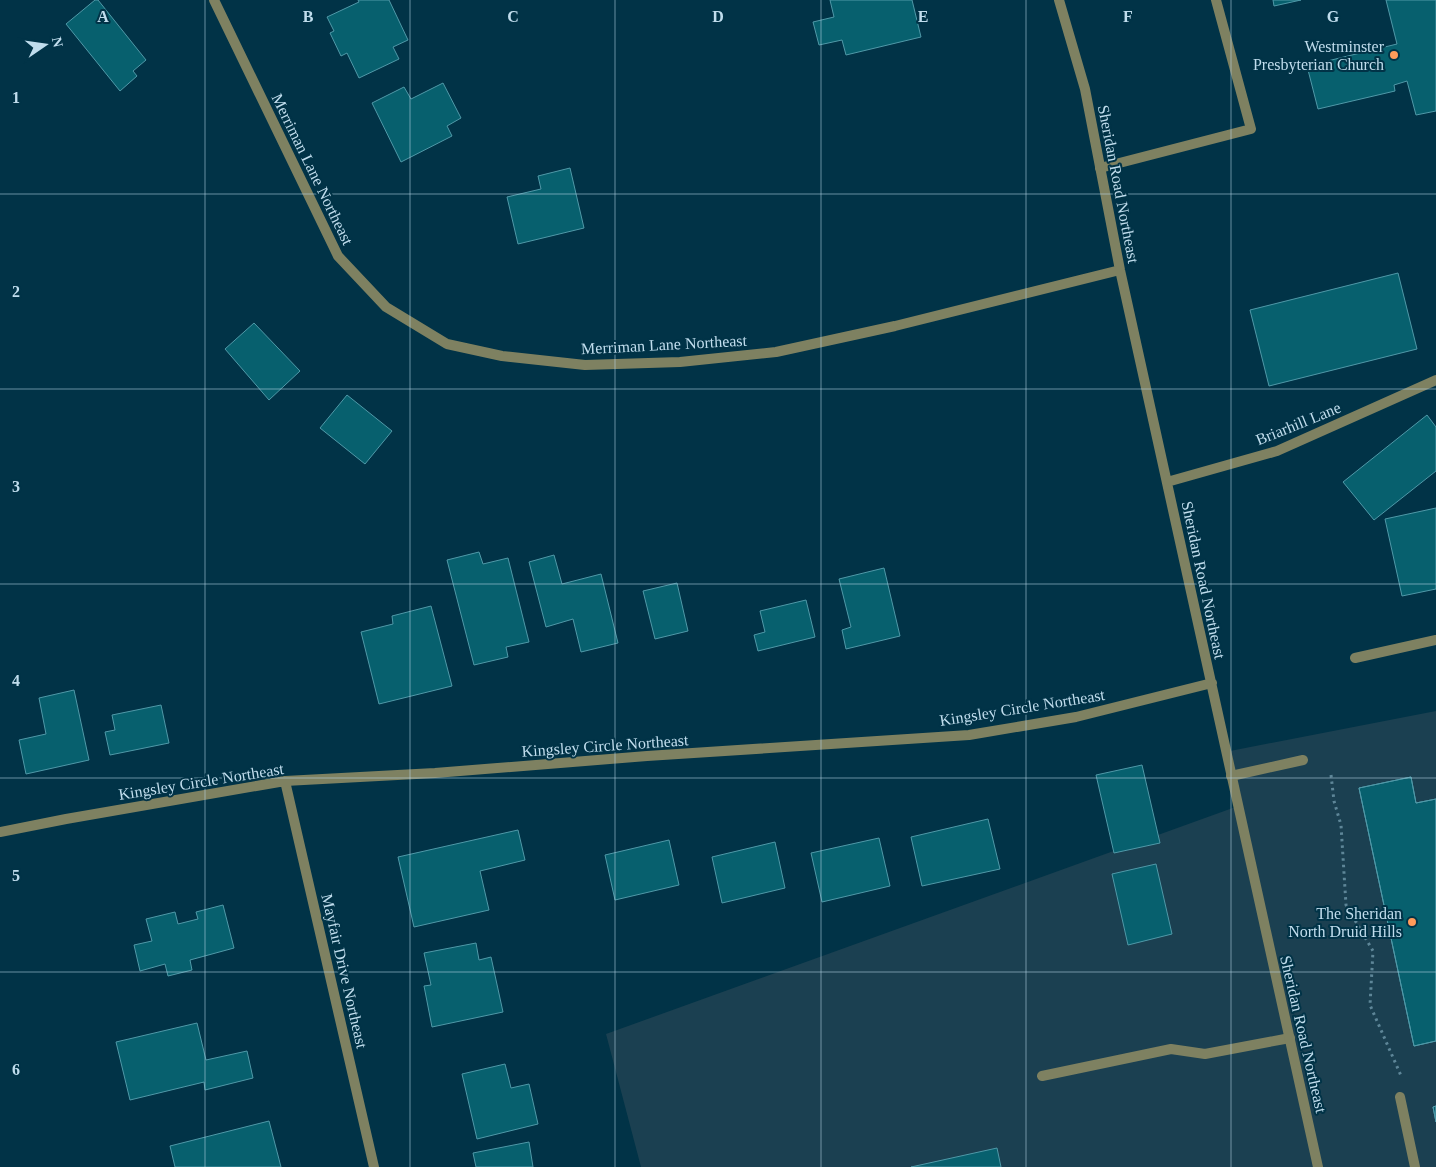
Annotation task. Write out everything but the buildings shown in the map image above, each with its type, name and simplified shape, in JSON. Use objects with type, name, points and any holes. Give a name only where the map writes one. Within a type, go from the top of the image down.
[{"type":"street","name":"Merriman Lane Northeast","points":[[214,0],[338,256],[386,307],[447,344],[502,356],[585,365],[680,362],[776,352],[905,323],[1120,270]]},
{"type":"street","name":"Sheridan Road Northeast","points":[[1059,0],[1085,89],[1120,270],[1318,1167]]},
{"type":"street","points":[[1100,168],[1251,129],[1216,0]]},
{"type":"street","name":"Briarhill Lane","points":[[1167,482],[1277,451],[1436,380]]},
{"type":"street","points":[[1355,658],[1436,640]]},
{"type":"street","name":"Kingsley Circle Northeast","points":[[0,832],[285,781],[436,773],[647,756],[969,735],[1076,716],[1212,683]]},
{"type":"street","points":[[1231,776],[1303,760]]},
{"type":"street","name":"Mayfair Drive Northeast","points":[[285,781],[374,1167]]},
{"type":"street","points":[[1042,1076],[1171,1049],[1205,1054],[1290,1038]]},
{"type":"street","points":[[1400,1097],[1416,1167]]},
{"type":"path","points":[[1331,775],[1334,801],[1341,825],[1346,905],[1373,951],[1370,1005],[1403,1080],[1400,1097]]},
{"type":"shaded area","points":[[1436,711],[1436,1167],[641,1167],[606,1034],[1241,805],[1230,751]]},
{"type":"place","name":"Westminster Presbyterian Church","points":[[1394,55]]},
{"type":"place","name":"The Sheridan North Druid Hills","points":[[1412,922]]}]
